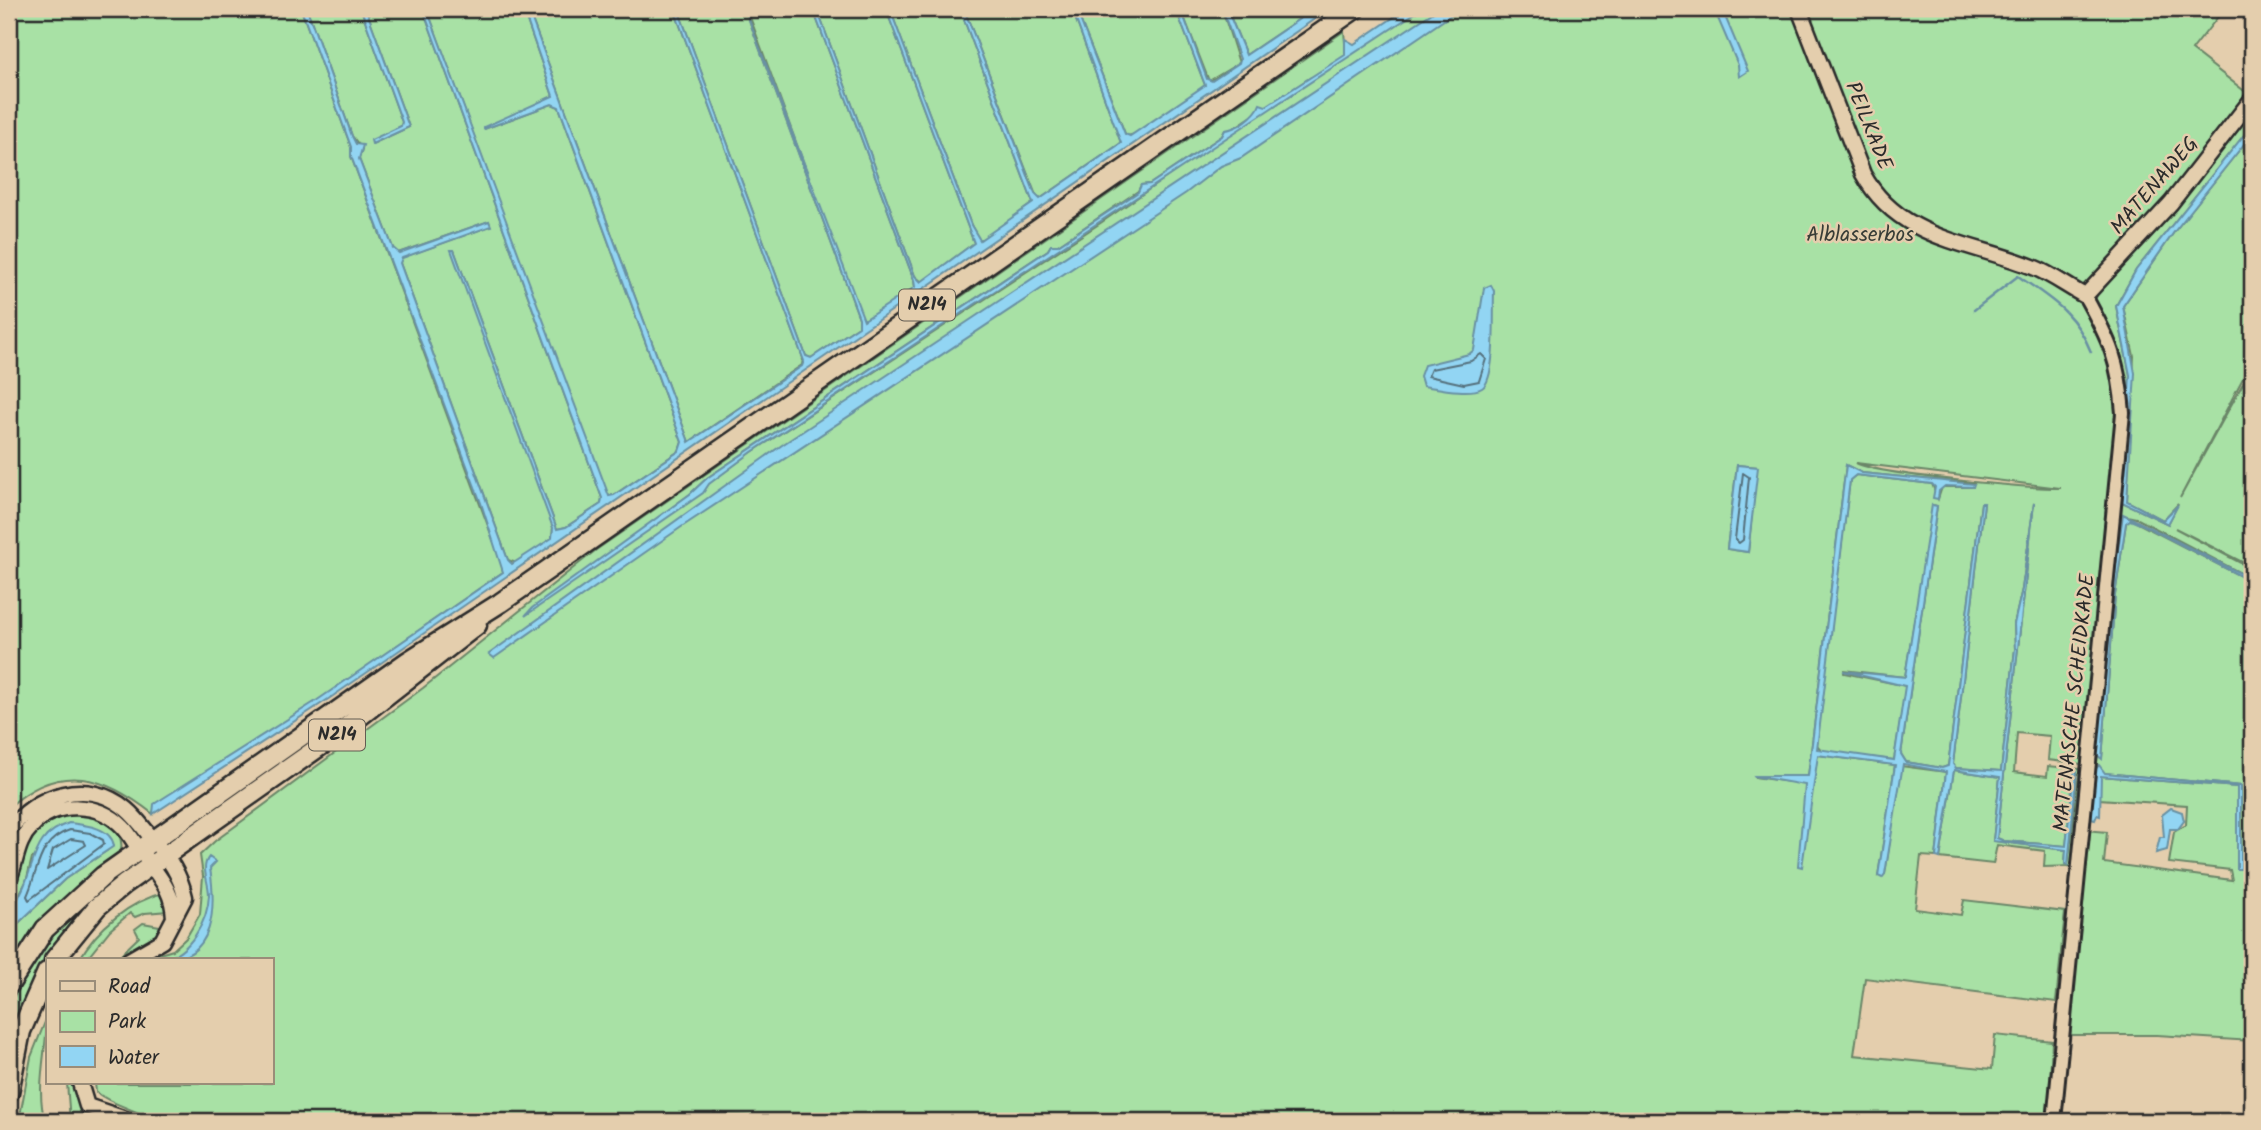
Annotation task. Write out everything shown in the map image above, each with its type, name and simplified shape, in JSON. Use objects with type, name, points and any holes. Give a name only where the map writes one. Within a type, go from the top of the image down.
[{"type":"main road","name":"N214","points":[[9,985],[31,947],[66,906],[147,852],[408,661],[500,603],[1355,9]]},
{"type":"main road","name":"N214","points":[[147,852],[165,854],[386,698],[467,635],[500,603]]},
{"type":"main road","name":"N214","points":[[56,958],[147,852]]},
{"type":"main road","points":[[9,1092],[21,1031],[46,974]]},
{"type":"street","name":"PEILKADE","points":[[1799,9],[1863,174],[1876,196],[1908,224],[1934,237],[2036,268],[2085,296]]},
{"type":"street","name":"MATENAWEG","points":[[2085,296],[2171,203],[2252,99]]},
{"type":"street","name":"MATENASCHE SCHEIDKADE","points":[[2054,1121],[2123,413],[2121,382],[2110,341],[2085,296]]},
{"type":"street","points":[[9,831],[22,814],[36,804],[74,792],[93,794],[125,807],[166,884],[173,900],[175,920]]},
{"type":"street","points":[[9,879],[22,838],[40,820],[61,809],[79,807],[108,815],[124,827],[147,852]]},
{"type":"street","points":[[132,958],[162,941],[185,897],[181,879],[165,854]]},
{"type":"street","points":[[80,1084],[87,1107],[131,1121]]},
{"type":"green space","points":[[9,9],[301,9],[351,147],[351,156],[503,572],[317,701],[155,804],[153,814],[117,790],[82,779],[46,783],[9,807]]},
{"type":"green space","points":[[307,9],[361,9],[402,122],[401,126],[372,144],[409,127],[366,9],[423,9],[602,498],[601,504],[566,527],[557,529],[454,250],[553,527],[552,538],[516,563],[508,560],[400,263],[401,258],[490,226],[489,221],[398,253],[393,248],[359,159],[362,149],[352,136]]},
{"type":"green space","points":[[427,9],[523,9],[553,96],[484,129],[552,104],[559,107],[682,442],[679,451],[614,495],[609,496],[606,492]]},
{"type":"green space","points":[[528,9],[674,9],[803,358],[802,365],[689,442]]},
{"type":"green space","points":[[678,9],[745,9],[859,318],[859,326],[811,358],[806,356]]},
{"type":"green space","points":[[747,9],[813,9],[914,280],[915,287],[867,320],[862,319],[857,308]]},
{"type":"green space","points":[[817,9],[886,9],[974,243],[922,282],[915,276]]},
{"type":"green space","points":[[890,9],[960,9],[1033,203],[982,240],[978,239],[971,225]]},
{"type":"green space","points":[[964,9],[1072,9],[1121,143],[1040,199],[1037,198]]},
{"type":"green space","points":[[1076,9],[1176,9],[1205,85],[1155,123],[1126,136]]},
{"type":"green space","points":[[1181,9],[1222,9],[1239,63],[1209,81]]},
{"type":"green space","points":[[1227,9],[1314,9],[1246,55]]},
{"type":"green space","name":"Alblasserbos","points":[[1409,9],[2224,9],[2192,50],[2252,97],[2081,300],[2106,343],[2119,412],[2086,760],[2081,764],[2048,760],[2050,736],[2017,733],[2014,772],[2047,776],[2048,766],[2080,769],[2084,773],[2074,866],[2044,867],[2045,851],[1997,845],[1993,864],[1940,858],[1954,770],[2000,777],[1993,841],[2066,850],[2065,864],[2068,864],[2079,774],[2074,772],[2066,846],[2004,841],[1997,838],[2034,503],[2022,589],[2014,624],[2015,649],[2001,771],[1956,768],[1953,764],[1984,503],[1981,503],[1948,766],[1942,768],[1906,762],[1901,754],[1937,506],[1933,505],[1905,677],[1844,670],[1844,673],[1906,686],[1894,760],[1823,752],[1816,744],[1850,480],[1856,475],[1932,484],[1938,499],[1942,487],[1973,487],[1973,484],[1862,473],[1846,465],[1808,776],[1754,777],[1805,784],[1807,789],[1818,755],[1895,765],[1878,876],[1885,874],[1901,766],[1946,772],[1936,857],[1921,856],[1915,909],[1961,915],[1964,900],[2065,912],[2056,1002],[1865,978],[1854,1055],[1992,1069],[1995,1035],[2052,1041],[2048,1121],[813,1121],[714,1113],[713,1120],[721,1121],[155,1121],[96,1092],[95,1084],[273,1084],[273,958],[146,958],[173,950],[186,938],[200,914],[203,876],[200,855],[215,841],[423,688],[596,550],[1344,31],[1346,55]],"holes":[[[1311,77],[1102,222],[752,452],[527,614],[690,494],[707,478],[1048,250],[1051,245],[1058,245],[1138,191],[1141,185],[1150,184],[1222,136],[1225,130],[1231,130]],[[1856,463],[2060,488],[1893,472]],[[1737,465],[1757,467],[1748,552],[1727,549]]]},
{"type":"green space","points":[[2252,106],[2252,125],[2136,270],[2116,306],[2130,375],[2122,502],[2168,524],[2178,504],[2163,520],[2127,501],[2134,356],[2123,306],[2174,232],[2252,134],[2252,361],[2180,498],[2252,367],[2252,567],[2175,528],[2252,569],[2252,579],[2136,518],[2122,515],[2108,622],[2102,758],[2115,595],[2126,523],[2130,519],[2252,582],[2252,1041],[2157,1035],[2065,1035],[2085,830],[2107,832],[2104,863],[2232,880],[2230,870],[2169,863],[2174,832],[2186,825],[2187,805],[2099,799],[2100,776],[2237,787],[2237,868],[2241,786],[2104,773],[2099,766],[2095,770],[2093,798],[2088,797],[2125,390],[2095,302],[2098,290]]},
{"type":"green space","points":[[81,813],[111,826],[120,838],[120,854],[34,928],[9,965],[9,932],[65,879],[108,850],[32,858],[26,882],[9,913],[14,877],[28,841],[48,821]]},
{"type":"green space","points":[[135,859],[140,863],[108,887],[77,916],[46,958],[34,985],[9,1069],[9,1010],[18,987],[59,927]]},
{"type":"green space","points":[[166,892],[168,911],[145,913],[135,917],[130,913],[110,930],[88,958],[80,958],[95,937],[116,917],[153,896]]},
{"type":"green space","points":[[143,923],[165,927],[150,942],[125,958],[117,958],[139,937],[135,929]]},
{"type":"green space","points":[[46,1020],[41,1082],[45,1121],[19,1121],[31,1057]]},
{"type":"green space","points":[[67,1084],[76,1084],[77,1096],[116,1121],[95,1121],[80,1115],[77,1118],[83,1121],[70,1121]]},
{"type":"water","points":[[301,9],[307,9],[352,136],[356,144],[363,145],[359,159],[393,248],[399,253],[489,221],[491,226],[402,258],[400,263],[508,560],[512,564],[552,538],[553,528],[451,250],[454,250],[557,529],[566,527],[601,504],[602,498],[423,9],[427,9],[609,496],[679,451],[682,442],[559,107],[552,104],[484,129],[553,96],[523,9],[528,9],[689,442],[802,366],[804,361],[674,9],[678,9],[806,356],[811,358],[859,326],[859,318],[745,9],[864,320],[915,287],[914,280],[813,9],[817,9],[915,276],[921,282],[974,243],[886,9],[890,9],[971,225],[980,240],[1033,203],[960,9],[964,9],[1035,194],[1040,199],[1121,143],[1072,9],[1076,9],[1125,134],[1130,136],[1205,85],[1176,9],[1181,9],[1207,79],[1212,81],[1239,63],[1240,59],[1222,9],[1227,9],[1246,55],[1314,9],[1329,9],[333,696],[153,814],[154,804],[316,701],[503,572],[481,503],[351,156],[351,147]]},
{"type":"water","points":[[361,9],[366,9],[409,127],[372,144],[371,140],[401,126],[402,122]]},
{"type":"water","points":[[1406,9],[1421,9],[752,452],[709,484],[703,493],[525,616],[532,608],[690,494],[707,478],[1048,250],[1051,245],[1058,245],[1138,192],[1141,185],[1150,184],[1222,136],[1225,130],[1246,121],[1260,104],[1266,106],[1345,55],[1345,39],[1354,44]]},
{"type":"water","points":[[1438,9],[1460,9],[1241,158],[1221,166],[1186,193],[680,528],[494,658],[489,654],[782,445]]},
{"type":"water","points":[[1714,9],[1722,9],[1748,71],[1739,77],[1738,65]]},
{"type":"water","points":[[2252,125],[2252,134],[2174,232],[2123,306],[2135,373],[2127,501],[2163,520],[2178,505],[2168,524],[2122,502],[2130,375],[2116,306],[2136,270]]},
{"type":"water","points":[[1491,285],[1494,291],[1493,343],[1487,382],[1482,388],[1470,391],[1423,386],[1420,376],[1424,365],[1469,354],[1474,350],[1484,288]]},
{"type":"water","points":[[1737,465],[1758,467],[1748,552],[1727,549]]},
{"type":"water","points":[[1846,465],[1862,473],[1974,484],[1973,487],[1945,486],[1939,491],[1938,499],[1933,498],[1935,487],[1932,484],[1856,475],[1850,480],[1817,749],[1894,760],[1905,686],[1843,671],[1905,677],[1932,505],[1937,506],[1901,754],[1906,762],[1942,768],[1948,766],[1981,503],[1984,503],[1953,764],[1956,768],[2001,771],[2015,649],[2014,624],[2022,589],[2034,503],[1997,838],[2004,841],[2066,846],[2074,771],[2077,771],[2068,865],[2065,864],[2066,850],[1993,841],[2000,777],[1954,770],[1940,858],[1936,857],[1946,772],[1903,764],[1885,874],[1882,878],[1878,876],[1895,765],[1818,755],[1802,867],[1798,866],[1805,785],[1753,776],[1808,776]]},
{"type":"water","points":[[2123,514],[2252,579],[2252,582],[2143,525],[2130,520],[2126,523],[2115,595],[2102,759],[2097,755],[2108,622]]},
{"type":"water","points":[[2099,765],[2105,773],[2241,786],[2241,869],[2237,869],[2237,787],[2101,776],[2100,816],[2097,815],[2095,820],[2091,819],[2095,770]]},
{"type":"water","points":[[2171,808],[2182,812],[2184,821],[2178,829],[2170,829],[2167,850],[2156,853],[2160,837],[2164,837],[2162,815]]},
{"type":"water","points":[[69,823],[103,831],[114,846],[65,879],[9,932],[12,913],[38,848],[49,834]]},
{"type":"water","points":[[209,857],[216,862],[210,868],[213,899],[209,929],[194,951],[180,958],[168,958],[181,951],[196,935],[205,915],[209,895],[206,861]]},
{"type":"waterway","points":[[1974,310],[2018,276],[2052,300],[2070,317],[2091,352]]}]
